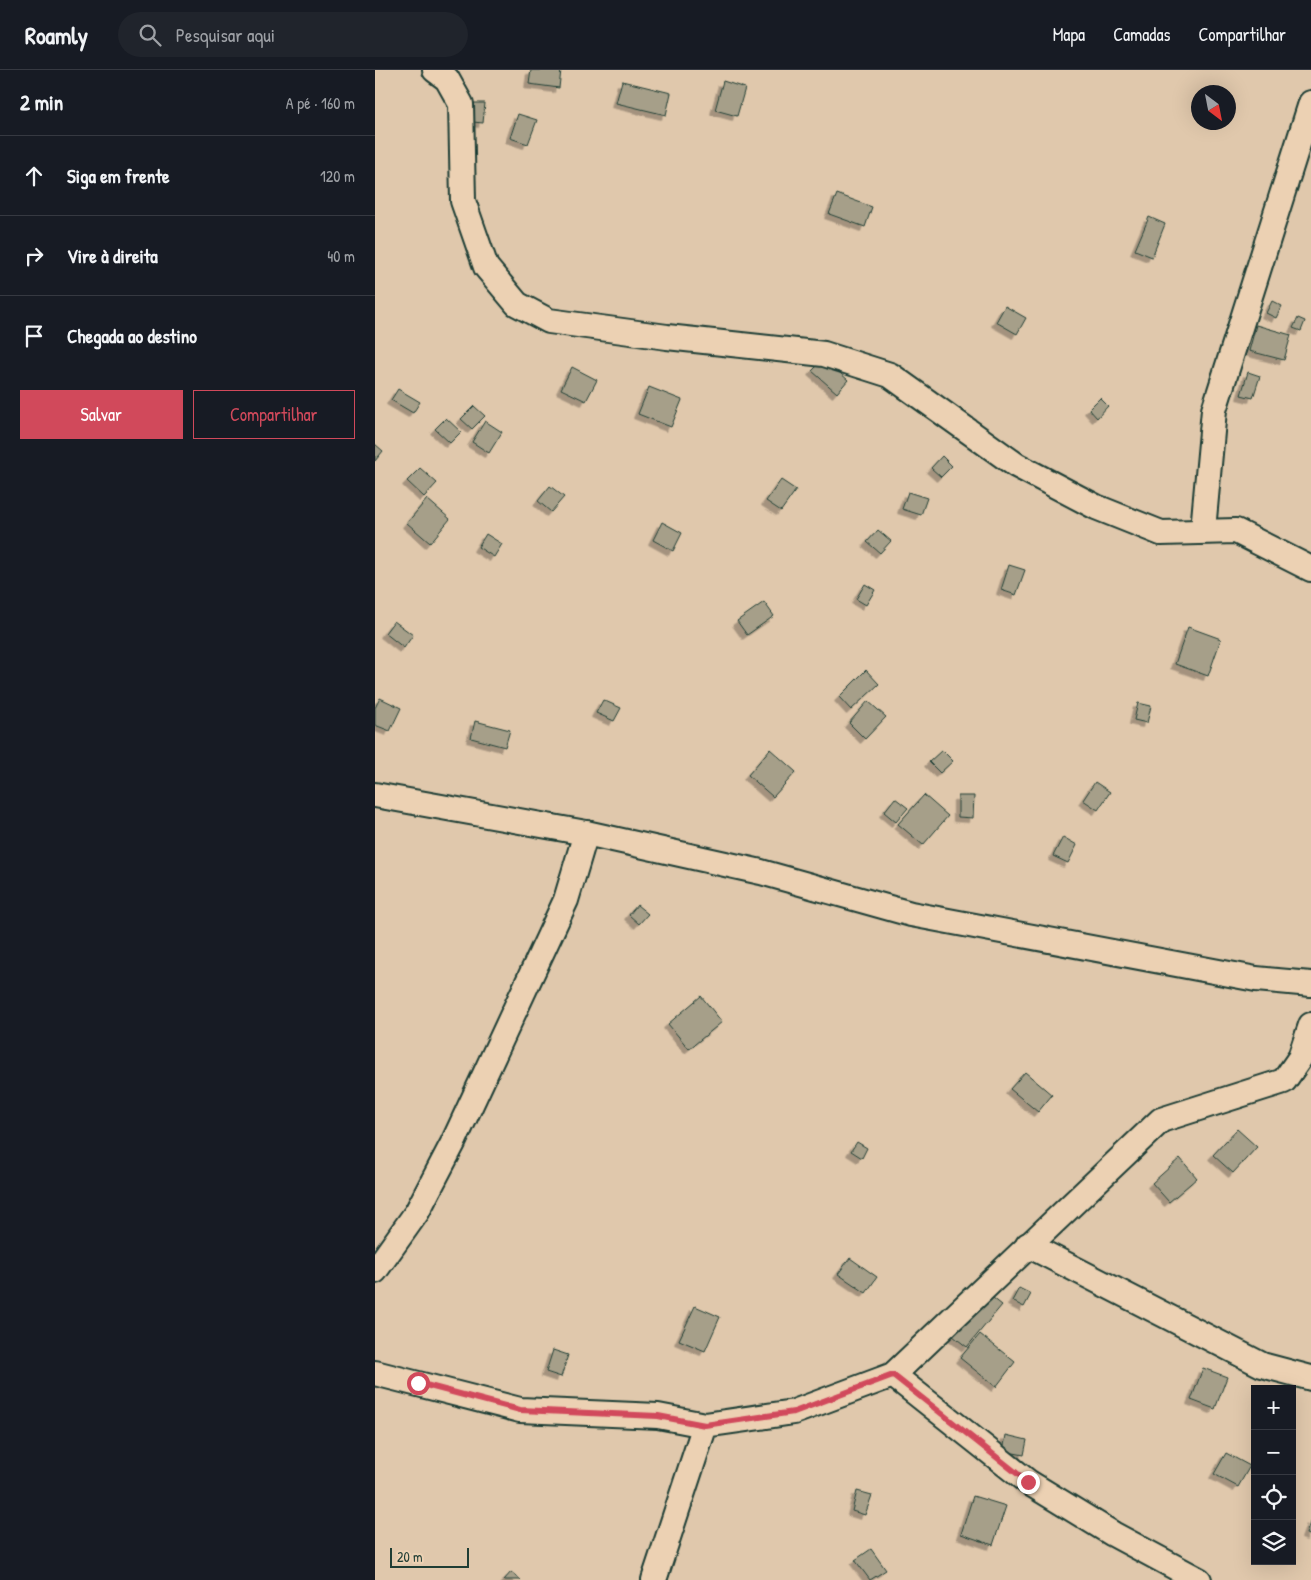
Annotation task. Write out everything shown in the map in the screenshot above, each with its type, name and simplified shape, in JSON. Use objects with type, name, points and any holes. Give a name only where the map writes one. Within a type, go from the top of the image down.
[{"type":"street","points":[[435,70],[447,79],[461,104],[463,201],[486,267],[517,304],[549,321],[667,337],[824,354],[890,374],[1016,465],[1097,507],[1161,533],[1203,530],[1236,531],[1311,569]]},
{"type":"street","points":[[1203,530],[1214,410],[1311,103]]},
{"type":"street","points":[[375,795],[586,833],[761,872],[911,914],[1247,978],[1311,984]]},
{"type":"street","points":[[375,1271],[417,1212],[453,1143],[566,900],[586,833]]},
{"type":"street","points":[[375,1373],[520,1410],[658,1416],[705,1425],[794,1412],[893,1375],[1028,1244],[1161,1120],[1284,1080],[1300,1058],[1311,1024]]},
{"type":"street","points":[[1028,1244],[1262,1364],[1311,1378]]},
{"type":"street","points":[[893,1375],[1028,1482],[1113,1534],[1199,1580]]},
{"type":"street","points":[[654,1580],[705,1425]]},
{"type":"building","points":[[531,70],[561,70],[559,88],[529,84]]},
{"type":"building","points":[[622,81],[671,93],[666,115],[616,103]]},
{"type":"building","points":[[723,81],[745,88],[737,116],[715,110]]},
{"type":"building","points":[[474,103],[485,103],[483,123],[473,122]]},
{"type":"building","points":[[518,114],[537,120],[528,144],[510,138]]},
{"type":"building","points":[[837,194],[872,207],[865,227],[829,214]]},
{"type":"building","points":[[1149,217],[1165,224],[1152,257],[1135,250]]},
{"type":"building","points":[[1272,301],[1282,306],[1276,318],[1266,313]]},
{"type":"building","points":[[1005,306],[1026,318],[1017,334],[996,322]]},
{"type":"building","points":[[1298,318],[1305,321],[1301,331],[1293,328]]},
{"type":"building","points":[[1256,325],[1291,335],[1284,360],[1249,351]]},
{"type":"building","points":[[824,359],[848,380],[837,393],[812,371]]},
{"type":"building","points":[[572,367],[597,380],[586,401],[561,389]]},
{"type":"building","points":[[1248,372],[1260,376],[1253,398],[1241,395]]},
{"type":"building","points":[[649,387],[682,400],[671,427],[638,414]]},
{"type":"building","points":[[398,389],[420,402],[413,413],[391,400]]},
{"type":"building","points":[[1100,398],[1108,406],[1097,418],[1089,409]]},
{"type":"building","points":[[474,406],[485,416],[472,429],[461,419]]},
{"type":"building","points":[[446,418],[461,432],[450,443],[435,429]]},
{"type":"building","points":[[485,421],[502,432],[489,453],[472,442]]},
{"type":"building","points":[[375,444],[383,451],[375,461]]},
{"type":"building","points":[[942,456],[952,466],[941,477],[931,468]]},
{"type":"building","points":[[420,468],[437,483],[424,497],[407,481]]},
{"type":"building","points":[[781,480],[796,490],[781,511],[766,501]]},
{"type":"building","points":[[550,486],[564,497],[551,512],[538,501]]},
{"type":"building","points":[[908,492],[927,498],[921,515],[902,509]]},
{"type":"building","points":[[427,499],[450,519],[430,543],[407,523]]},
{"type":"building","points":[[662,522],[682,533],[673,551],[653,540]]},
{"type":"building","points":[[878,530],[891,541],[880,553],[867,542]]},
{"type":"building","points":[[486,534],[502,544],[494,557],[478,547]]},
{"type":"building","points":[[1009,565],[1025,570],[1016,595],[1001,590]]},
{"type":"building","points":[[865,584],[875,590],[866,605],[856,599]]},
{"type":"building","points":[[764,602],[774,616],[747,635],[737,621]]},
{"type":"building","points":[[394,621],[413,635],[404,648],[385,633]]},
{"type":"building","points":[[1188,627],[1221,639],[1208,676],[1175,664]]},
{"type":"building","points":[[866,670],[879,684],[851,710],[839,697]]},
{"type":"building","points":[[380,698],[401,708],[390,731],[375,725],[375,708]]},
{"type":"building","points":[[603,700],[621,708],[614,721],[596,713]]},
{"type":"building","points":[[868,701],[886,717],[865,739],[849,723]]},
{"type":"building","points":[[1138,703],[1151,706],[1147,723],[1134,720]]},
{"type":"building","points":[[475,721],[510,730],[505,747],[471,738]]},
{"type":"building","points":[[770,749],[796,772],[773,797],[748,775]]},
{"type":"building","points":[[942,750],[953,761],[940,773],[929,762]]},
{"type":"building","points":[[1095,782],[1110,792],[1098,810],[1083,800]]},
{"type":"building","points":[[924,795],[948,816],[923,845],[898,824]]},
{"type":"building","points":[[958,796],[974,796],[973,818],[958,817]]},
{"type":"building","points":[[895,798],[908,808],[896,822],[884,812]]},
{"type":"building","points":[[1063,837],[1077,845],[1068,863],[1053,856]]},
{"type":"building","points":[[637,905],[648,914],[639,924],[629,915]]},
{"type":"building","points":[[701,996],[722,1022],[689,1049],[668,1024]]},
{"type":"building","points":[[1025,1072],[1052,1095],[1038,1112],[1010,1089]]},
{"type":"building","points":[[1237,1129],[1257,1147],[1233,1173],[1213,1155]]},
{"type":"building","points":[[857,1142],[867,1148],[862,1158],[851,1151]]},
{"type":"building","points":[[1180,1158],[1197,1178],[1169,1202],[1152,1183]]},
{"type":"building","points":[[850,1258],[877,1277],[866,1293],[838,1274]]},
{"type":"building","points":[[1019,1288],[1031,1294],[1024,1307],[1012,1301]]},
{"type":"building","points":[[988,1294],[1002,1305],[967,1347],[953,1336]]},
{"type":"building","points":[[695,1306],[720,1317],[705,1351],[679,1340]]},
{"type":"building","points":[[980,1334],[1015,1362],[996,1387],[960,1358]]},
{"type":"building","points":[[553,1350],[568,1355],[561,1377],[546,1372]]},
{"type":"building","points":[[1203,1368],[1227,1377],[1215,1409],[1191,1400]]},
{"type":"building","points":[[1006,1435],[1027,1440],[1024,1455],[1003,1451]]},
{"type":"building","points":[[1226,1453],[1250,1466],[1238,1487],[1214,1474]]},
{"type":"building","points":[[857,1491],[872,1495],[865,1515],[852,1511]]},
{"type":"building","points":[[973,1496],[1006,1506],[993,1545],[961,1534]]},
{"type":"building","points":[[1311,1520],[1311,1536],[1306,1534]]},
{"type":"building","points":[[871,1549],[886,1570],[870,1580],[855,1560]]},
{"type":"building","points":[[511,1572],[521,1580],[504,1580]]},
{"type":"route","points":[[418,1383],[520,1410],[658,1416],[705,1425],[794,1412],[893,1375],[1028,1482]]}]
